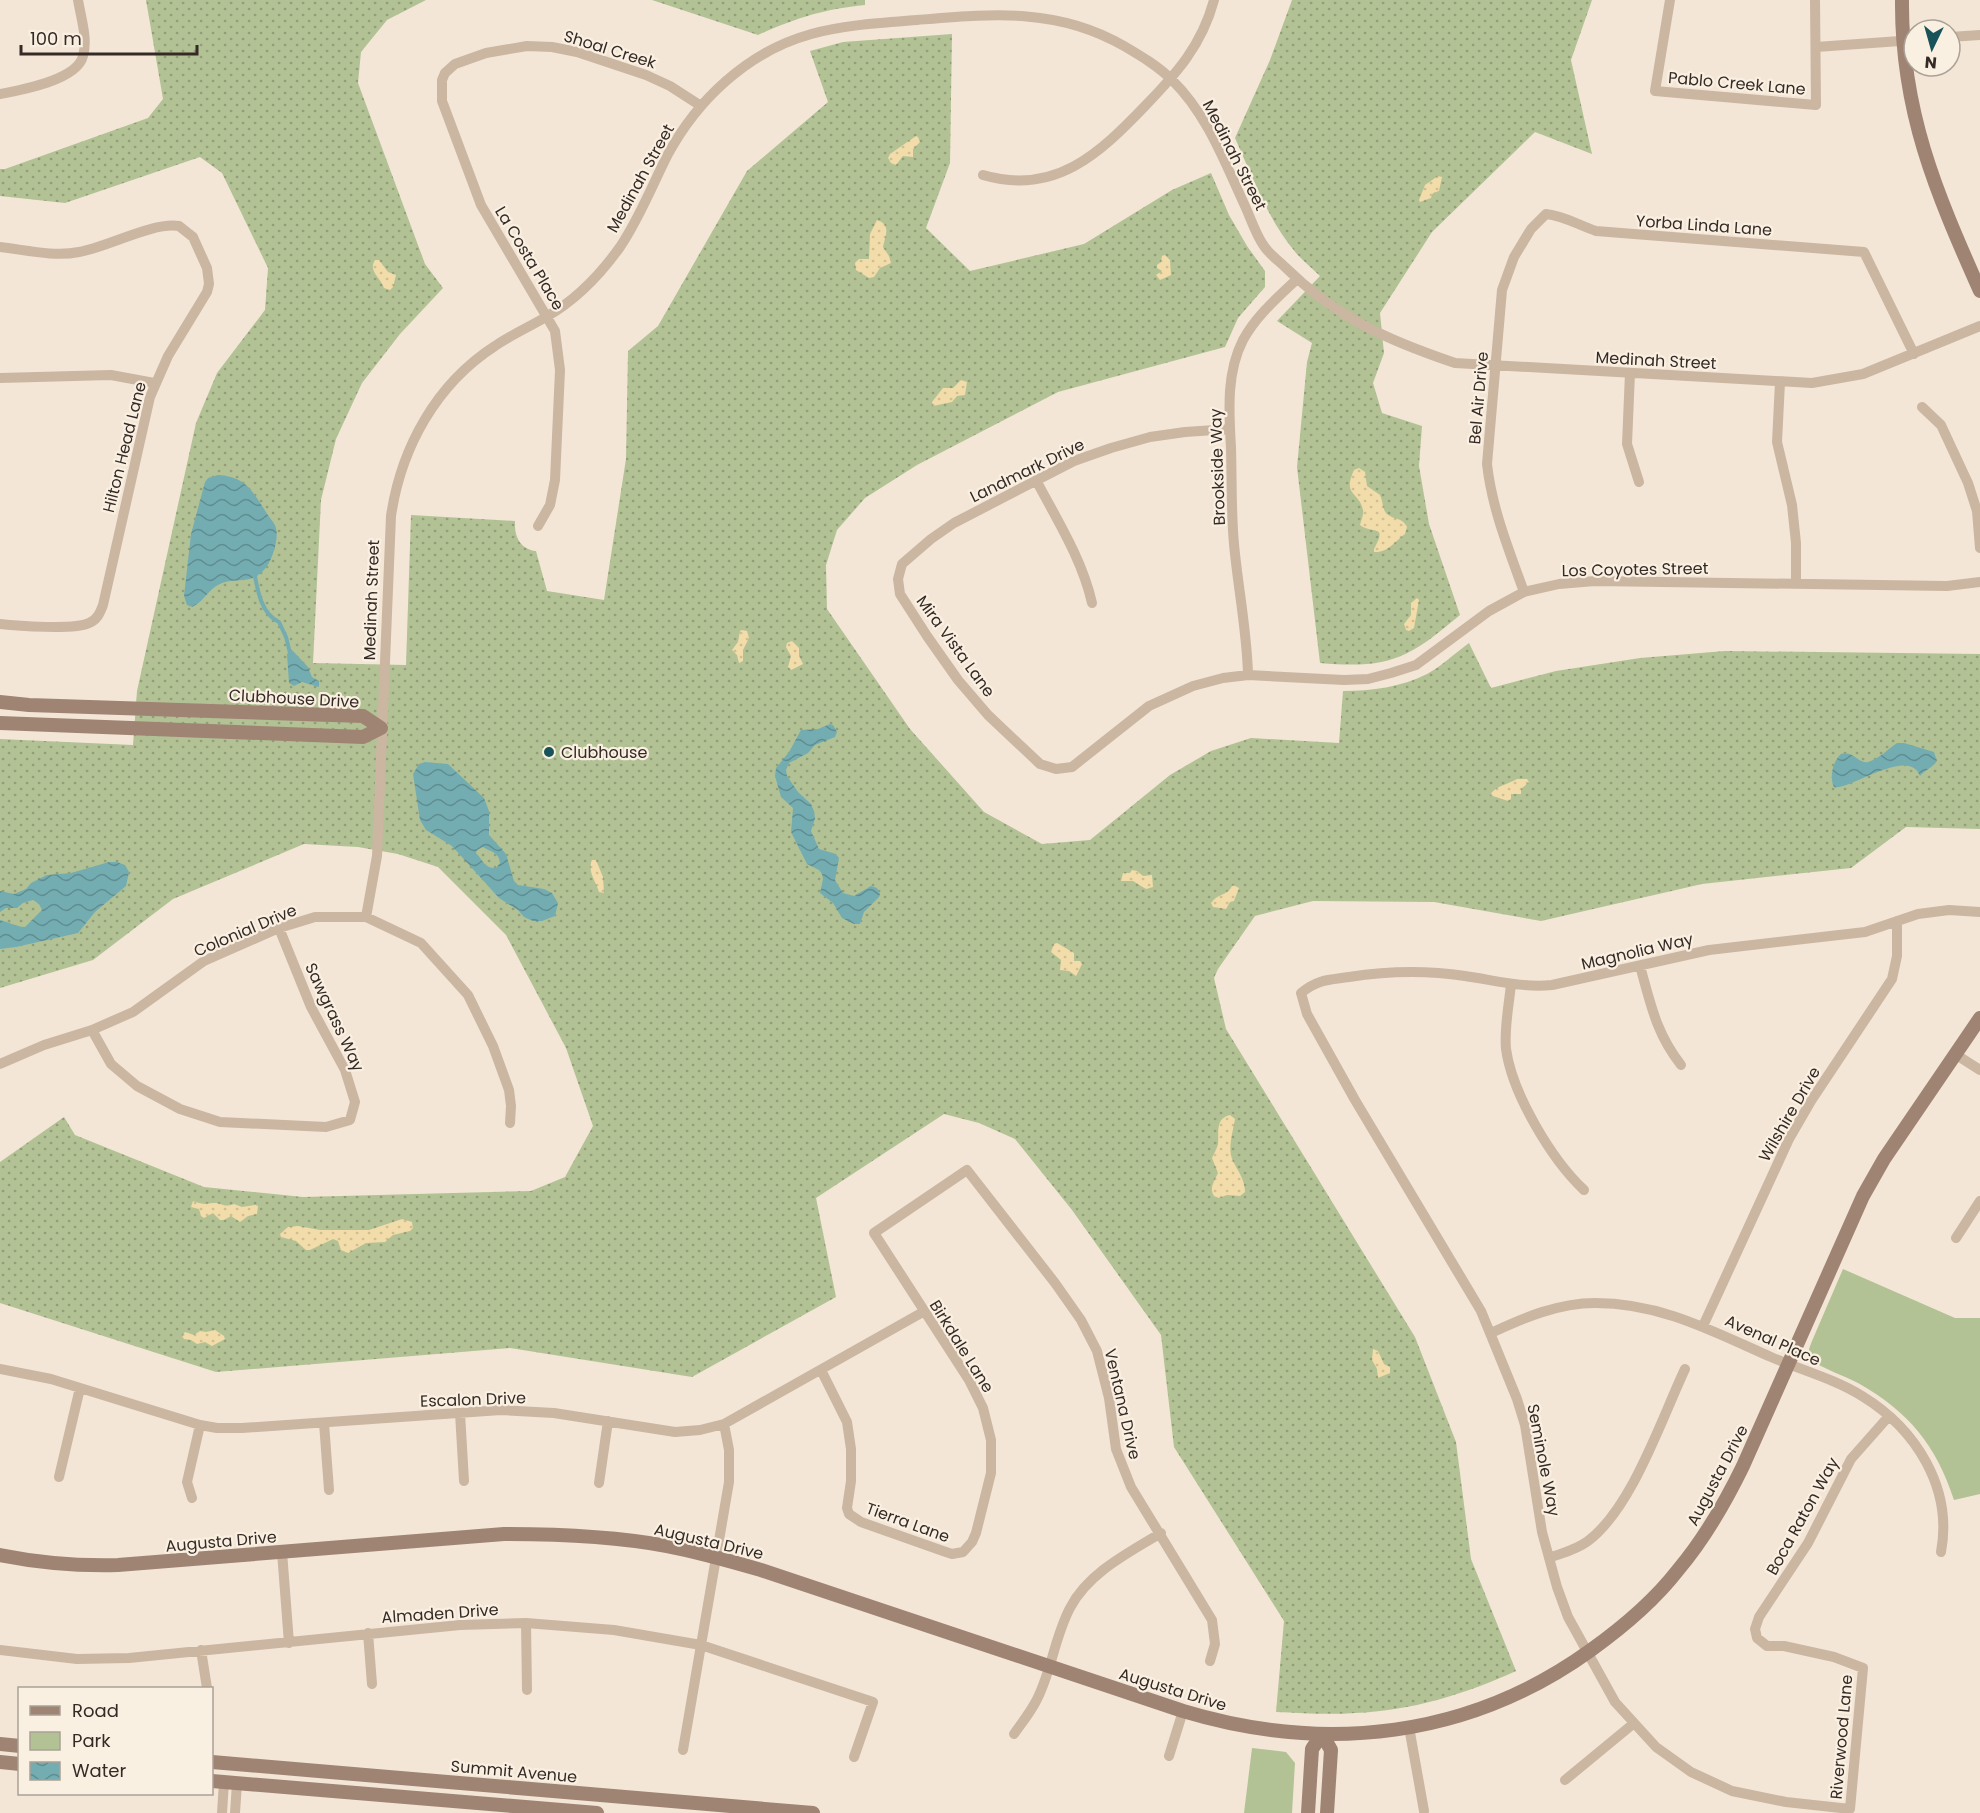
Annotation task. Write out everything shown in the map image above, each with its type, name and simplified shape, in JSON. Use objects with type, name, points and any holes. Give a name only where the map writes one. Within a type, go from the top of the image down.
[{"type":"street","points":[[0,94],[68,75],[81,63],[85,45],[78,0]]},
{"type":"street","points":[[983,175],[1006,180],[1033,180],[1071,168],[1106,145],[1171,79],[1196,47],[1206,26],[1214,0]]},
{"type":"street","name":"Pablo Creek Lane","points":[[1670,0],[1655,92],[1816,105],[1816,47]]},
{"type":"street","points":[[1815,0],[1816,47],[1902,41]]},
{"type":"street","points":[[1902,0],[1905,18]]},
{"type":"street","name":"Medinah Street","points":[[366,917],[377,856],[390,525],[395,492],[406,455],[427,415],[446,390],[469,366],[494,346],[548,316],[580,293],[612,258],[631,228],[669,153],[701,106],[725,82],[751,62],[780,45],[810,34],[846,25],[986,15],[1030,15],[1083,27],[1133,51],[1171,79],[1191,102],[1209,130],[1264,246],[1297,279],[1310,291],[1354,321],[1411,348],[1455,363],[1812,383],[1863,374],[1980,326]]},
{"type":"street","points":[[1962,36],[1980,35]]},
{"type":"street","name":"Shoal Creek","points":[[442,80],[455,64],[486,53],[512,47],[552,47],[577,52],[646,75],[670,86],[701,106]]},
{"type":"street","points":[[1911,78],[1912,107],[1933,182],[1980,291]]},
{"type":"street","name":"La Costa Place","points":[[442,80],[442,101],[482,205],[555,331],[559,356],[559,434],[554,493],[538,526]]},
{"type":"street","name":"Yorba Linda Lane","points":[[1546,214],[1562,216],[1596,231],[1864,252],[1914,354]]},
{"type":"street","name":"Bel Air Drive","points":[[1524,592],[1496,513],[1487,464],[1502,290],[1514,258],[1531,229],[1546,214]]},
{"type":"street","name":"Hilton Head Lane","points":[[0,247],[46,253],[70,253],[91,249],[161,227],[179,226],[193,237],[207,268],[209,284],[204,299],[176,342],[154,383],[103,605],[97,618],[86,625],[73,627],[0,624]]},
{"type":"street","name":"Brookside Way","points":[[1248,675],[1246,636],[1234,542],[1230,429],[1232,373],[1242,341],[1259,316],[1297,279]]},
{"type":"street","points":[[1630,374],[1628,444],[1639,482]]},
{"type":"street","points":[[0,378],[111,375],[154,383]]},
{"type":"street","points":[[1780,382],[1777,442],[1792,505],[1796,583]]},
{"type":"street","points":[[1922,407],[1941,425],[1968,483],[1977,511],[1980,548]]},
{"type":"street","name":"Landmark Drive","points":[[898,579],[899,571],[906,558],[931,539],[965,517],[1074,461],[1131,442],[1185,432],[1230,429]]},
{"type":"street","points":[[1036,480],[1077,556],[1092,603]]},
{"type":"street","name":"Mira Vista Lane","points":[[898,579],[898,587],[903,600],[944,661],[973,697],[988,715],[1035,760],[1048,768],[1056,769]]},
{"type":"street","name":"Los Coyotes Street","points":[[1056,769],[1064,769],[1078,763],[1122,725],[1162,699],[1209,681],[1248,675],[1368,679],[1416,665],[1489,611],[1524,592],[1595,581],[1947,586],[1980,582]]},
{"type":"street","name":"Clubhouse Drive","points":[[0,702],[363,716],[381,728]]},
{"type":"street","points":[[0,723],[363,737],[381,728]]},
{"type":"street","name":"Magnolia Way","points":[[1301,993],[1313,983],[1381,973],[1446,974],[1537,987],[1709,950],[1854,934],[1918,914],[1949,910],[1980,912]]},
{"type":"street","name":"Colonial Drive","points":[[0,1064],[92,1030],[133,1012],[204,961],[279,928],[315,917],[366,917],[421,943],[468,995],[494,1046],[509,1090],[510,1123]]},
{"type":"street","name":"Wilshire Drive","points":[[1703,1326],[1789,1139],[1810,1101],[1892,979],[1897,956],[1897,921]]},
{"type":"street","name":"Sawgrass Way","points":[[92,1030],[111,1064],[137,1086],[180,1109],[230,1123],[326,1126],[350,1119],[355,1102],[345,1070],[311,1006],[279,928]]},
{"type":"street","points":[[1640,966],[1659,1031],[1669,1050],[1681,1065]]},
{"type":"street","points":[[1511,984],[1505,1037],[1513,1078],[1548,1144],[1570,1177],[1584,1190]]},
{"type":"street","name":"Seminole Way","points":[[1301,993],[1307,1014],[1355,1100],[1456,1267],[1491,1333],[1525,1425],[1542,1532],[1557,1587],[1568,1617],[1615,1702],[1656,1747],[1691,1772],[1732,1791],[1786,1802],[1850,1809]]},
{"type":"street","name":"Augusta Drive","points":[[0,1555],[38,1563],[78,1566],[118,1565],[504,1534],[543,1534],[632,1541],[716,1557],[806,1584],[1184,1711],[1253,1728],[1298,1734],[1364,1733],[1408,1727],[1460,1715],[1512,1696],[1549,1678],[1617,1631],[1654,1597],[1702,1538],[1724,1504],[1743,1466],[1863,1196],[1895,1142],[1980,1018]]},
{"type":"street","points":[[1955,1054],[1980,1070]]},
{"type":"street","name":"Birkdale Lane","points":[[963,1552],[972,1542],[986,1497],[991,1473],[991,1440],[982,1408],[969,1380],[874,1233],[967,1170]]},
{"type":"street","name":"Ventana Drive","points":[[967,1170],[1055,1283],[1081,1320],[1097,1352],[1104,1375],[1116,1449],[1123,1468],[1131,1486],[1212,1620],[1215,1644],[1210,1661]]},
{"type":"street","points":[[1956,1238],[1980,1201]]},
{"type":"street","name":"Avenal Place","points":[[1491,1333],[1538,1313],[1584,1303],[1647,1308],[1703,1326],[1862,1396],[1889,1416],[1916,1445],[1937,1484],[1944,1523],[1941,1552]]},
{"type":"street","name":"Escalon Drive","points":[[0,1369],[31,1374],[200,1425],[217,1428],[525,1411],[675,1432],[700,1430],[724,1424],[923,1312]]},
{"type":"street","points":[[1549,1558],[1587,1542],[1620,1506],[1645,1458],[1685,1369]]},
{"type":"street","name":"Tierra Lane","points":[[821,1370],[847,1422],[851,1449],[851,1481],[847,1508],[849,1514],[861,1522],[943,1551],[952,1554],[963,1552]]},
{"type":"street","points":[[59,1477],[81,1388]]},
{"type":"street","points":[[460,1413],[464,1481]]},
{"type":"street","name":"Boca Raton Way","points":[[1863,1668],[1834,1657],[1784,1646],[1767,1646],[1757,1638],[1755,1629],[1759,1617],[1808,1543],[1851,1459],[1889,1416]]},
{"type":"street","points":[[599,1483],[608,1421]]},
{"type":"street","points":[[324,1423],[329,1491]]},
{"type":"street","points":[[682,1750],[730,1474],[729,1450],[724,1424]]},
{"type":"street","points":[[192,1498],[187,1482],[200,1425]]},
{"type":"street","points":[[1014,1734],[1036,1702],[1070,1607],[1084,1588],[1103,1571],[1161,1533]]},
{"type":"street","points":[[282,1552],[289,1643]]},
{"type":"street","points":[[526,1623],[527,1690]]},
{"type":"street","name":"Almaden Drive","points":[[0,1650],[77,1659],[129,1658],[460,1625],[526,1623],[614,1630],[701,1645],[873,1702],[854,1757]]},
{"type":"street","points":[[368,1633],[372,1684]]},
{"type":"street","points":[[201,1650],[207,1687]]},
{"type":"street","name":"Riverwood Lane","points":[[1850,1809],[1863,1668]]},
{"type":"street","points":[[1169,1756],[1184,1711]]},
{"type":"street","points":[[1565,1780],[1633,1724]]},
{"type":"street","points":[[1408,1727],[1424,1811]]},
{"type":"street","points":[[1308,1813],[1312,1749],[1322,1734],[1331,1750],[1327,1813]]},
{"type":"street","points":[[0,1744],[18,1746]]},
{"type":"street","points":[[0,1762],[18,1764]]},
{"type":"street","name":"Summit Avenue","points":[[213,1762],[813,1813]]},
{"type":"street","points":[[222,1813],[224,1782]]},
{"type":"street","points":[[224,1782],[235,1813]]},
{"type":"street","points":[[224,1782],[597,1813]]},
{"type":"green space","points":[[146,0],[426,0],[387,20],[361,52],[358,83],[425,264],[443,288],[400,334],[362,383],[336,439],[321,500],[313,663],[406,665],[411,515],[515,521],[519,541],[526,548],[536,551],[547,591],[604,600],[626,459],[628,351],[658,326],[747,171],[828,102],[810,51],[843,42],[952,34],[950,163],[926,228],[970,271],[1084,244],[1172,190],[1211,173],[1229,215],[1265,271],[1265,287],[1238,318],[1225,347],[1058,392],[917,465],[865,498],[837,530],[826,565],[827,609],[910,729],[984,812],[1042,844],[1090,840],[1170,775],[1211,751],[1251,738],[1339,743],[1343,691],[1365,690],[1407,682],[1427,674],[1469,643],[1491,688],[1556,671],[1640,658],[1725,651],[1980,654],[1980,829],[1906,827],[1851,868],[1702,884],[1541,921],[1434,902],[1313,901],[1255,916],[1218,969],[1214,978],[1226,1029],[1415,1337],[1456,1442],[1471,1559],[1516,1671],[1458,1694],[1396,1709],[1345,1714],[1276,1712],[1284,1621],[1174,1447],[1161,1335],[1072,1210],[1015,1139],[979,1123],[944,1114],[816,1198],[836,1297],[692,1377],[510,1348],[216,1372],[0,1303],[0,1162],[64,1117],[75,1135],[204,1187],[303,1197],[531,1191],[565,1177],[593,1126],[566,1048],[506,935],[438,867],[398,854],[358,847],[304,844],[173,899],[93,960],[0,988],[0,739],[133,745],[137,691],[196,423],[217,373],[265,310],[268,268],[222,173],[200,157],[65,203],[0,196],[0,169],[148,118],[163,99]]},
{"type":"green space","points":[[652,0],[865,0],[865,5],[810,15],[758,35]]},
{"type":"green space","points":[[1292,0],[1592,0],[1571,60],[1592,154],[1535,132],[1432,232],[1380,313],[1384,353],[1373,383],[1382,413],[1422,426],[1419,466],[1429,524],[1460,615],[1411,651],[1381,662],[1320,663],[1297,467],[1307,362],[1312,343],[1277,321],[1320,276],[1296,253],[1277,227],[1235,138],[1270,60]]},
{"type":"green space","points":[[1843,1269],[1955,1318],[1980,1318],[1980,1494],[1954,1500],[1939,1463],[1929,1446],[1906,1418],[1858,1383],[1812,1361],[1809,1349]]},
{"type":"green space","points":[[1252,1748],[1286,1752],[1295,1763],[1292,1813],[1244,1813]]},
{"type":"sand","points":[[916,136],[920,142],[913,149],[913,157],[903,156],[896,165],[891,163],[888,158],[890,154]]},
{"type":"sand","points":[[1438,176],[1442,177],[1439,191],[1433,193],[1431,198],[1420,202],[1425,185]]},
{"type":"sand","points":[[877,220],[882,222],[886,228],[883,247],[891,263],[880,268],[874,277],[869,278],[856,270],[855,263],[859,259],[869,259],[870,234]]},
{"type":"sand","points":[[1165,255],[1170,260],[1171,275],[1160,280],[1156,275],[1162,271],[1157,268],[1157,265]]},
{"type":"sand","points":[[375,260],[379,260],[388,272],[396,275],[390,290],[384,288],[374,271]]},
{"type":"sand","points":[[961,380],[967,382],[965,395],[957,396],[952,402],[933,406],[932,402],[943,388],[953,388]]},
{"type":"sand","points":[[1359,468],[1365,472],[1367,486],[1380,495],[1387,514],[1403,522],[1407,527],[1405,534],[1387,549],[1379,552],[1374,552],[1374,549],[1380,536],[1379,533],[1360,525],[1363,510],[1350,485],[1354,470]]},
{"type":"sand","points":[[1417,598],[1419,600],[1414,628],[1409,631],[1406,630],[1404,624],[1411,615],[1411,603]]},
{"type":"sand","points":[[742,630],[747,631],[749,638],[743,650],[743,661],[739,663],[737,655],[732,650]]},
{"type":"sand","points":[[792,641],[799,648],[799,656],[803,664],[791,670],[788,667],[791,656],[786,647],[787,643]]},
{"type":"sand","points":[[1517,779],[1527,779],[1529,782],[1521,789],[1521,794],[1511,794],[1511,799],[1508,801],[1490,795],[1499,787]]},
{"type":"sand","points":[[592,860],[596,860],[603,877],[604,893],[599,892],[592,876]]},
{"type":"sand","points":[[1132,870],[1143,876],[1152,875],[1153,887],[1146,889],[1133,881],[1121,881],[1123,873],[1130,873]]},
{"type":"sand","points":[[1233,885],[1239,888],[1234,901],[1230,902],[1226,909],[1213,907],[1211,903]]},
{"type":"sand","points":[[1057,943],[1074,953],[1074,961],[1080,961],[1082,964],[1076,976],[1069,971],[1060,970],[1061,960],[1051,952],[1054,944]]},
{"type":"sand","points":[[1230,1115],[1235,1119],[1230,1151],[1243,1180],[1245,1192],[1240,1196],[1227,1195],[1219,1198],[1214,1196],[1212,1190],[1218,1173],[1212,1158],[1218,1144],[1220,1123],[1222,1119]]},
{"type":"sand","points":[[193,1201],[202,1204],[234,1204],[242,1207],[255,1205],[258,1206],[257,1214],[248,1216],[240,1222],[231,1216],[220,1220],[213,1213],[204,1218],[199,1209],[191,1207]]},
{"type":"sand","points":[[402,1219],[412,1222],[413,1228],[410,1231],[393,1235],[385,1242],[366,1243],[348,1253],[341,1250],[338,1241],[333,1239],[306,1250],[296,1241],[281,1237],[280,1234],[288,1227],[298,1226],[320,1230],[369,1230]]},
{"type":"sand","points":[[215,1330],[225,1339],[212,1346],[205,1342],[197,1344],[182,1336],[185,1332],[194,1335],[200,1331]]},
{"type":"sand","points":[[1373,1349],[1378,1351],[1384,1364],[1390,1367],[1390,1373],[1378,1378],[1377,1369],[1372,1360]]},
{"type":"water","points":[[218,475],[228,476],[248,486],[275,526],[276,545],[269,562],[258,575],[220,584],[192,607],[187,605],[184,596],[191,534],[205,482],[208,478]]},
{"type":"water","points":[[293,651],[308,667],[312,677],[319,681],[319,687],[302,682],[294,686],[289,683],[287,654]]},
{"type":"water","points":[[830,724],[837,732],[835,737],[815,745],[808,753],[789,763],[786,770],[787,776],[798,792],[811,804],[814,811],[815,819],[811,831],[819,849],[836,854],[839,858],[835,880],[843,893],[854,896],[871,886],[877,888],[880,894],[864,912],[860,924],[854,924],[842,918],[833,903],[820,893],[822,874],[807,864],[791,832],[793,808],[781,797],[775,776],[776,768],[789,752],[801,730],[818,729]]},
{"type":"water","points":[[1897,743],[1934,752],[1937,761],[1920,776],[1914,768],[1892,767],[1852,783],[1834,787],[1833,769],[1841,754],[1850,754],[1868,762]]},
{"type":"water","points":[[425,762],[448,764],[484,798],[489,811],[489,835],[506,854],[514,881],[518,885],[544,889],[552,893],[558,903],[555,916],[542,921],[533,921],[524,917],[518,910],[499,898],[452,846],[426,830],[420,820],[413,774],[419,764]],"holes":[[[483,847],[498,857],[500,863],[496,868],[486,865],[476,853]]]},
{"type":"water","points":[[109,862],[125,865],[129,872],[126,886],[95,912],[78,933],[0,949],[0,920],[25,927],[42,910],[33,900],[17,908],[6,908],[0,912],[0,891],[14,894],[47,875],[71,873]]},
{"type":"waterway","points":[[255,576],[262,602],[268,614],[279,622],[290,653]]},
{"type":"place","name":"Clubhouse","points":[[549,752]]}]
